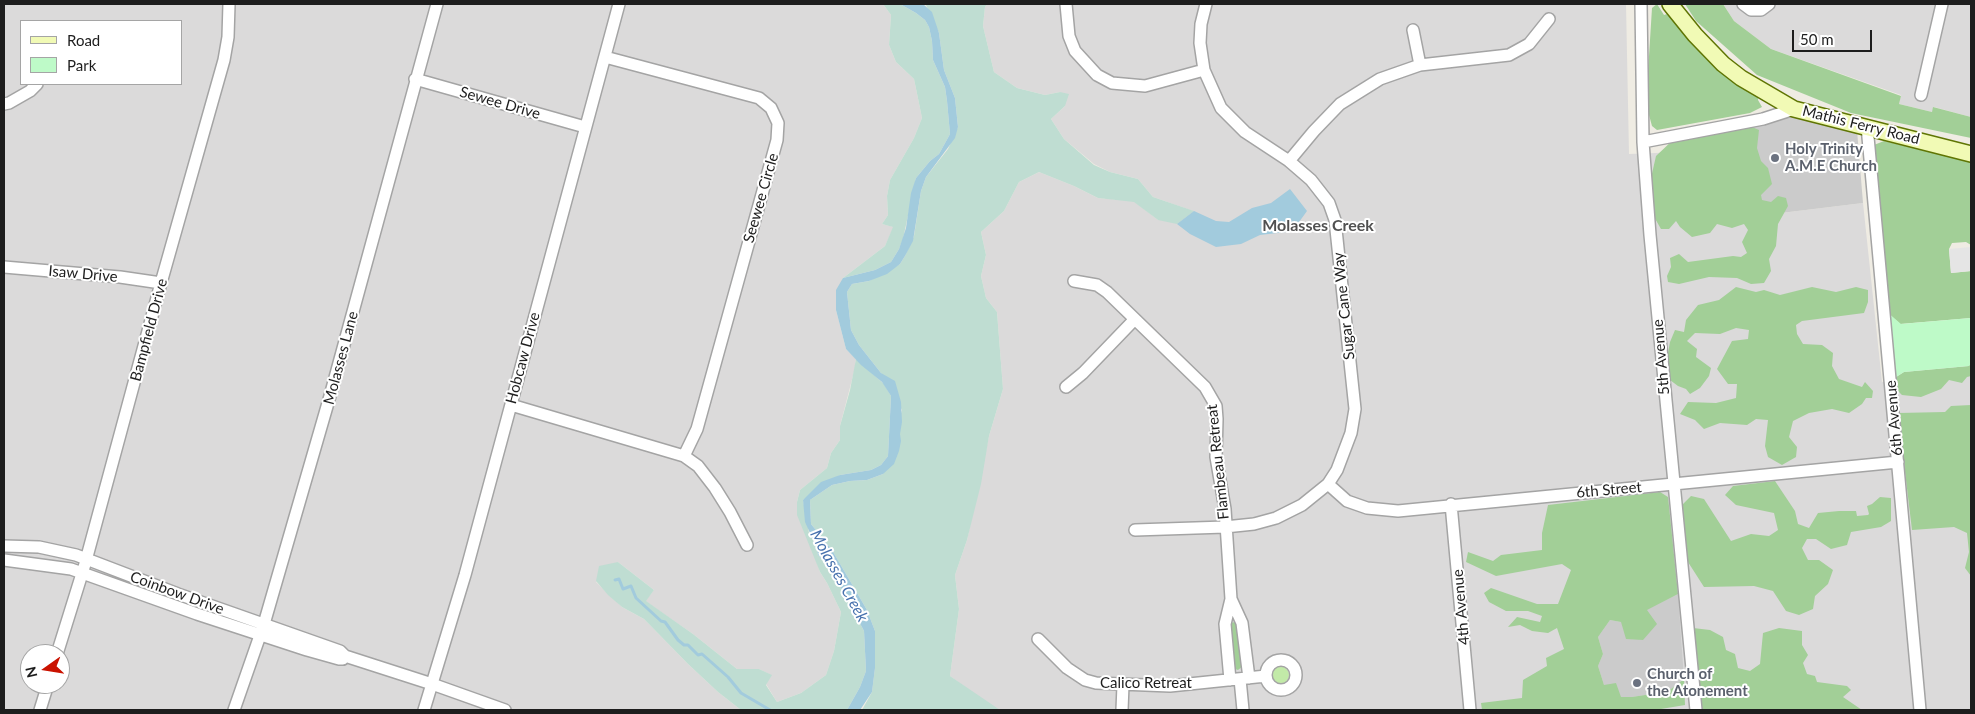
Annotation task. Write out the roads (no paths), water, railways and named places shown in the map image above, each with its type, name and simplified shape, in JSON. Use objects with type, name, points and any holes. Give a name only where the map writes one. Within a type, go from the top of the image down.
[{"type":"main road","name":"Mathis Ferry Road","points":[[1670,4],[1695,35],[1723,64],[1740,78],[1794,109],[1867,126],[1971,154]]},
{"type":"street","name":"Bampfield Drive","points":[[60,644],[87,558],[161,283],[224,60],[228,37],[229,4]]},
{"type":"street","name":"Molasses Lane","points":[[234,710],[262,629],[330,396],[437,4]]},
{"type":"street","name":"Hobcaw Drive","points":[[424,710],[465,575],[585,127],[620,4]]},
{"type":"street","points":[[1066,4],[1069,36],[1075,50],[1097,75],[1112,83],[1126,86],[1145,86],[1204,70]]},
{"type":"street","name":"Sugar Cane Way","points":[[1135,530],[1225,527],[1254,524],[1276,518],[1302,505],[1328,484],[1337,470],[1351,433],[1356,409],[1336,220],[1329,203],[1317,186],[1289,161],[1245,132],[1221,108],[1204,70],[1200,43],[1201,24],[1206,4]]},
{"type":"street","name":"5th Avenue","points":[[1641,4],[1643,142],[1650,235],[1696,710]]},
{"type":"street","points":[[1744,4],[1751,10],[1761,10],[1769,4]]},
{"type":"street","points":[[1921,95],[1942,4]]},
{"type":"street","points":[[1289,161],[1314,130],[1340,104],[1380,79],[1420,65],[1509,55],[1530,44],[1548,19]]},
{"type":"street","points":[[1413,30],[1420,65]]},
{"type":"street","name":"Seewee Circle","points":[[605,57],[759,98],[771,108],[778,123],[777,140],[696,434],[684,456]]},
{"type":"street","name":"Sewee Drive","points":[[415,79],[585,127]]},
{"type":"street","points":[[4,104],[30,91],[36,85]]},
{"type":"street","points":[[1643,142],[1764,119],[1794,109]]},
{"type":"street","name":"6th Avenue","points":[[1867,126],[1920,710]]},
{"type":"street","name":"Isaw Drive","points":[[4,267],[120,277],[161,283]]},
{"type":"street","name":"Flambeau Retreat","points":[[1074,282],[1097,285],[1210,394],[1216,406],[1216,457],[1225,508],[1231,599],[1224,624],[1240,679],[1243,710]]},
{"type":"street","points":[[1066,387],[1083,373],[1134,320]]},
{"type":"street","points":[[511,405],[684,456],[698,466],[715,488],[747,545]]},
{"type":"street","name":"6th Street","points":[[1328,484],[1347,501],[1367,508],[1398,510],[1898,462]]},
{"type":"street","name":"4th Avenue","points":[[1451,504],[1470,710]]},
{"type":"street","name":"Coinbow Drive","points":[[4,546],[38,547],[87,558],[339,659],[343,659],[345,656],[505,710]]},
{"type":"street","name":"Coinbow Drive","points":[[4,560],[71,569],[262,629]]},
{"type":"street","points":[[1231,599],[1242,623],[1240,679]]},
{"type":"street","name":"Calico Retreat","points":[[1038,639],[1067,668],[1085,680],[1096,684],[1170,686],[1266,676]]},
{"type":"street","points":[[1122,710],[1123,685]]},
{"type":"street","points":[[40,710],[45,694]]},
{"type":"water","points":[[900,4],[923,4],[932,12],[939,33],[944,70],[955,98],[958,127],[955,138],[926,177],[921,191],[913,241],[900,264],[887,274],[869,281],[852,284],[847,292],[851,330],[859,345],[881,373],[895,381],[901,402],[902,422],[899,451],[894,464],[883,474],[867,480],[832,485],[810,500],[811,524],[832,550],[867,610],[875,631],[875,668],[872,692],[860,710],[847,710],[860,687],[866,671],[864,631],[830,567],[818,555],[805,522],[803,500],[821,482],[840,475],[871,470],[881,465],[888,456],[891,396],[882,382],[861,365],[846,349],[836,310],[836,290],[843,278],[875,270],[891,262],[899,249],[906,228],[911,193],[916,178],[930,161],[939,154],[950,134],[945,87],[933,60],[929,27],[925,20]]},
{"type":"water","points":[[1290,189],[1307,211],[1294,229],[1286,232],[1260,235],[1241,244],[1216,247],[1190,234],[1177,224],[1194,211],[1216,221],[1229,222],[1252,208],[1271,203]]},
{"type":"waterway","points":[[615,580],[619,579],[623,589],[631,586],[636,598],[661,621],[665,622],[678,640],[684,645],[688,645],[698,655],[702,654],[728,677],[741,693],[770,710]]},
{"type":"place","name":"Holy Trinity A.M.E Church","points":[[1775,158]]},
{"type":"place","name":"Church of the Atonement","points":[[1637,683]]},
{"type":"district","name":"Molasses Creek","points":[[1318,226]]}]
